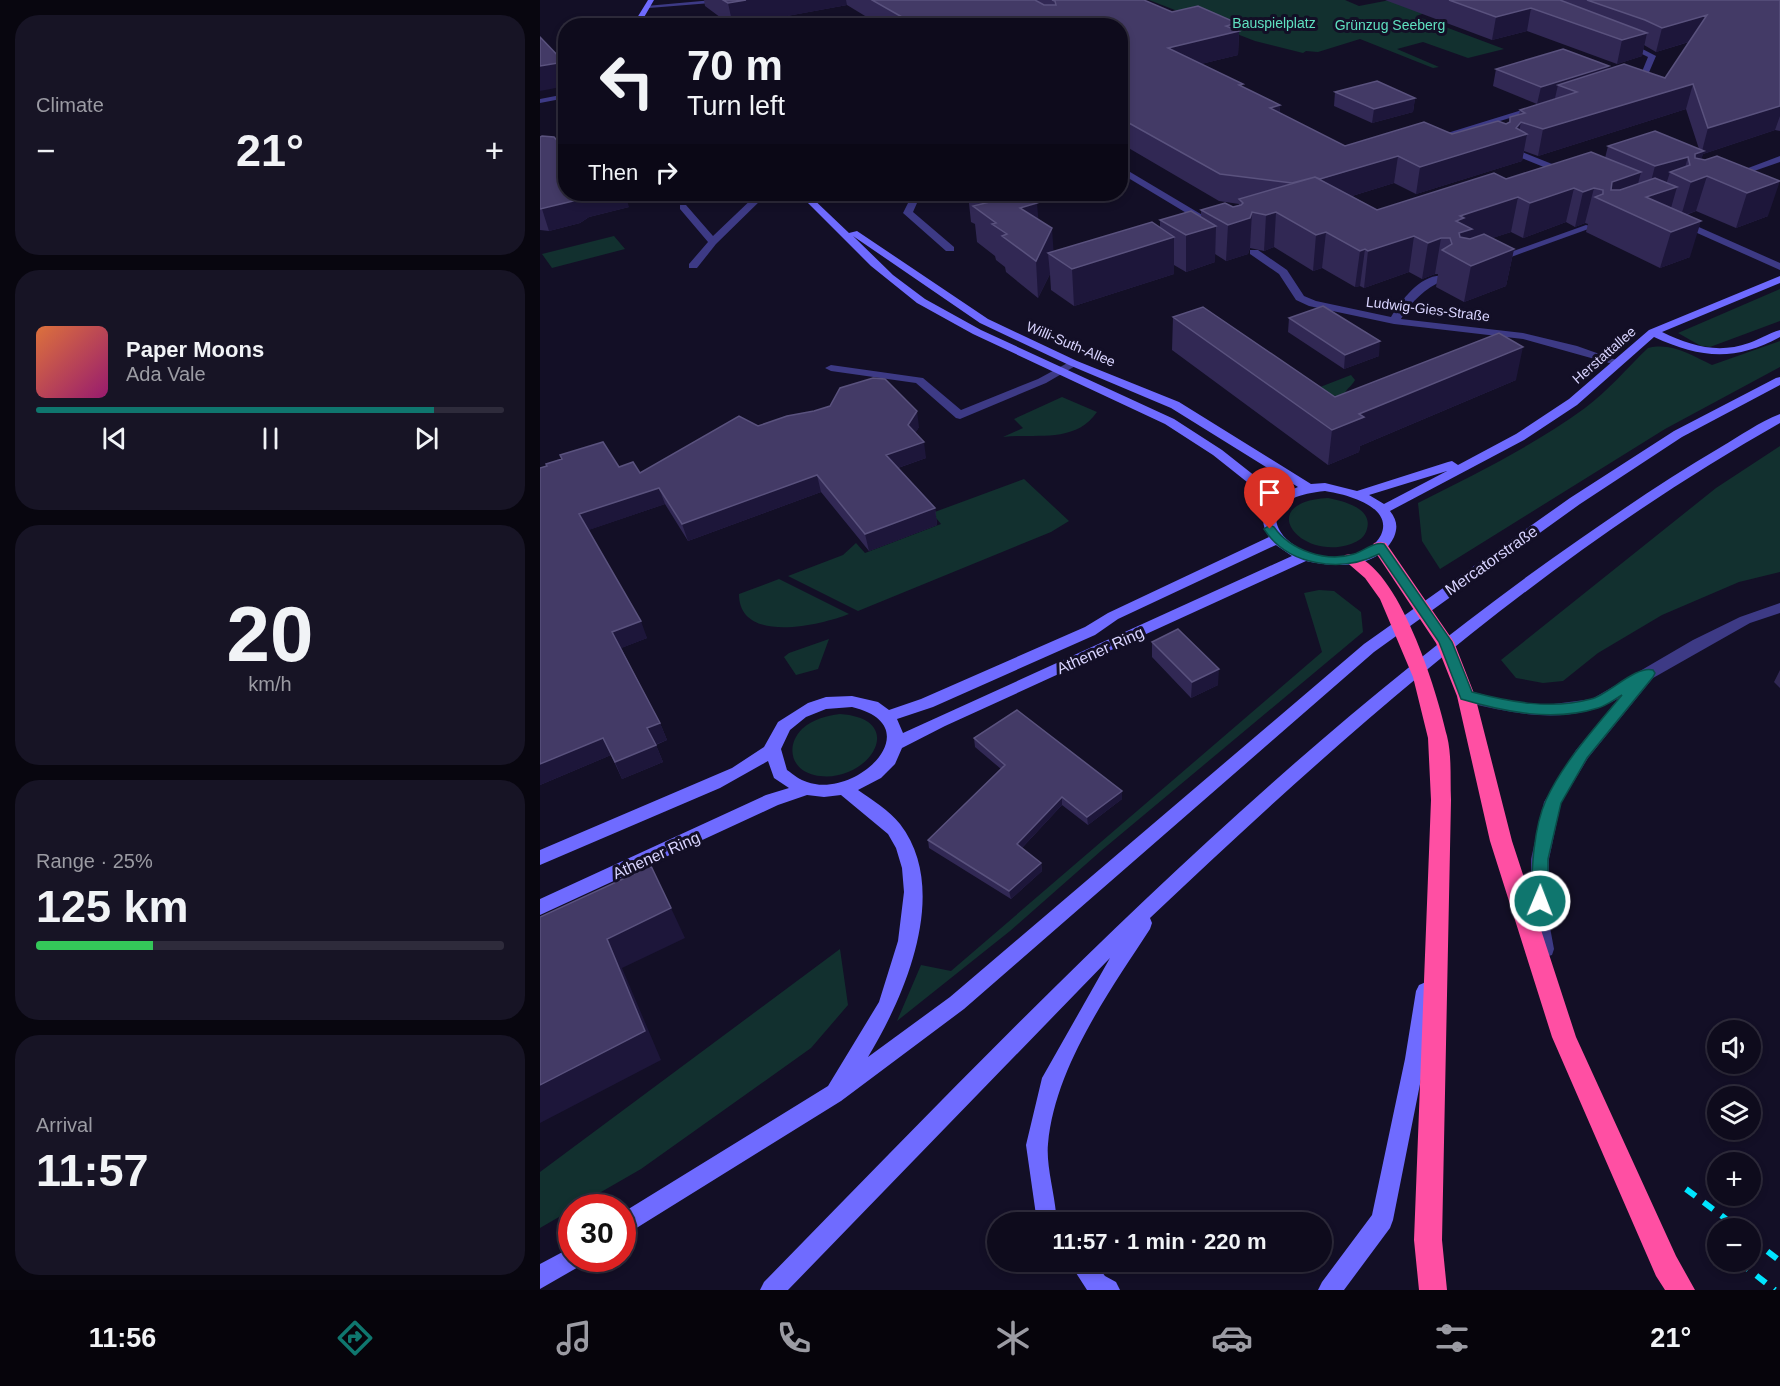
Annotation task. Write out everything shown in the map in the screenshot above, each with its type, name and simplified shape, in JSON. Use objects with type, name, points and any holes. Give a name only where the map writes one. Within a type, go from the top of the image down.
[{"type":"highway","points":[[1380,546],[1445,642],[1466,696],[1501,841],[1564,1037],[1666,1266],[1681,1290]]},
{"type":"highway","points":[[1351,559],[1371,574],[1388,598],[1422,677],[1438,738],[1441,800],[1428,1240],[1433,1290]]},
{"type":"street","points":[[640,18],[650,3],[745,0]]},
{"type":"street","points":[[1619,40],[1652,56],[1643,76],[1620,84]]},
{"type":"street","points":[[540,101],[558,98]]},
{"type":"street","points":[[1421,142],[1545,106]]},
{"type":"street","points":[[1465,128],[1483,137]]},
{"type":"street","points":[[1517,153],[1551,168],[1572,174]]},
{"type":"street","points":[[1722,179],[1780,159]]},
{"type":"street","points":[[1128,174],[1214,226]]},
{"type":"street","points":[[693,266],[713,242],[755,201]]},
{"type":"street","name":"Willi-Suth-Allee","points":[[811,201],[829,216],[882,271],[920,300],[968,327],[1153,412],[1212,446],[1279,501]]},
{"type":"street","points":[[913,201],[908,213],[950,249]]},
{"type":"street","points":[[683,207],[713,242]]},
{"type":"street","name":"Willi-Suth-Allee","points":[[829,216],[984,321],[1073,363],[1175,405],[1308,488]]},
{"type":"street","points":[[1668,217],[1780,267]]},
{"type":"street","points":[[1485,262],[1589,227]]},
{"type":"street","name":"Ludwig-Gies-Straße","points":[[1254,252],[1283,272],[1300,298],[1333,310],[1394,321],[1523,336],[1573,348],[1616,362]]},
{"type":"street","points":[[1394,321],[1410,295],[1418,288],[1440,278]]},
{"type":"street","name":"Herstattallee","points":[[1383,510],[1520,437],[1573,402],[1653,332],[1780,279]]},
{"type":"street","points":[[1653,332],[1696,350],[1721,352],[1738,351],[1780,333]]},
{"type":"street","points":[[831,368],[919,380],[960,415],[1042,381],[1073,363]]},
{"type":"street","name":"Mercatorstraße","points":[[636,1217],[834,1094],[957,1003],[1369,648],[1575,501],[1678,434],[1780,380]]},
{"type":"street","points":[[772,1290],[996,1060],[1158,900],[1290,776],[1477,620],[1613,521],[1711,457],[1780,419]]},
{"type":"street","name":"Herstattallee","points":[[1360,494],[1488,453]]},
{"type":"street","points":[[1325,487],[1360,494],[1383,510],[1387,518],[1389,533],[1380,546],[1372,552],[1351,559],[1320,560],[1289,549],[1277,539],[1270,529],[1268,519],[1271,509],[1279,501],[1296,491],[1325,487]]},
{"type":"street","name":"Athener Ring","points":[[888,716],[927,703],[1090,632],[1113,616],[1277,539]]},
{"type":"street","name":"Athener Ring","points":[[540,907],[772,800],[806,789],[831,791],[861,782],[877,772],[888,760],[896,744],[939,722],[1305,556]]},
{"type":"street","points":[[1466,696],[1504,706],[1546,711],[1596,704],[1745,620],[1780,608]]},
{"type":"street","points":[[1564,1037],[1540,922],[1540,859],[1553,802],[1582,754],[1648,673]]},
{"type":"street","points":[[540,858],[730,776],[773,750],[781,730],[799,714],[823,704],[849,700],[881,710],[888,716],[895,729],[896,744]]},
{"type":"street","name":"Athener Ring","points":[[773,750],[780,774],[806,789]]},
{"type":"street","points":[[834,1094],[887,1005],[900,968],[909,931],[913,890],[908,857],[894,830],[844,788]]},
{"type":"street","points":[[1045,1212],[1037,1145],[1052,1078],[1101,989],[1158,900]]},
{"type":"street","points":[[1330,1290],[1382,1220],[1415,1059],[1438,913]]},
{"type":"street","points":[[540,1277],[558,1266]]},
{"type":"street","points":[[1088,1272],[1097,1284],[1108,1290]]},
{"type":"green space","points":[[1149,0],[1345,0],[1359,6],[1390,0],[1425,13],[1416,16],[1504,49],[1468,58],[1423,42],[1397,49],[1439,67],[1433,68],[1360,39],[1318,52],[1303,53],[1255,41]]},
{"type":"green space","points":[[614,236],[625,249],[552,268],[542,254]]},
{"type":"green space","points":[[1780,289],[1780,321],[1710,347],[1701,346],[1678,333]]},
{"type":"green space","points":[[1780,341],[1780,367],[1665,429],[1440,569],[1422,541],[1418,503],[1503,459],[1565,422],[1602,394],[1648,348],[1673,348],[1712,365]]},
{"type":"green space","points":[[1351,375],[1355,380],[1345,393],[1347,398],[1330,399],[1315,389]]},
{"type":"green space","points":[[1062,397],[1097,412],[1078,429],[1066,433],[1003,437],[1023,428],[1014,419]]},
{"type":"green space","points":[[1780,446],[1780,572],[1739,582],[1662,615],[1598,653],[1563,681],[1543,683],[1516,678],[1501,660],[1716,488]]},
{"type":"green space","points":[[1024,479],[1069,521],[1051,532],[858,611],[788,576],[843,555],[856,543],[865,553],[941,524],[932,513]]},
{"type":"green space","points":[[1328,498],[1355,507],[1366,516],[1367,529],[1357,542],[1332,547],[1315,545],[1292,529],[1289,519],[1293,509],[1305,502]]},
{"type":"green space","points":[[779,579],[849,614],[802,626],[766,626],[752,620],[743,610],[739,594]]},
{"type":"green space","points":[[1319,590],[1334,591],[1361,612],[1363,632],[1102,850],[1010,931],[897,1021],[921,965],[951,971],[1322,652],[1304,593]]},
{"type":"green space","points":[[829,639],[818,669],[796,675],[784,657],[789,653]]},
{"type":"green space","points":[[840,714],[862,719],[874,727],[877,739],[874,751],[864,762],[850,771],[833,776],[806,772],[795,762],[793,756],[792,749],[797,735],[815,720]]},
{"type":"green space","points":[[840,949],[848,1005],[811,1048],[641,1169],[598,1194],[558,1194],[558,1218],[540,1228],[540,1172]]},
{"type":"building","points":[[723,0],[746,0],[728,3]]},
{"type":"building","points":[[872,0],[1035,0],[1044,5],[1056,5],[1052,0],[1144,0],[1172,12],[1198,6],[1237,23],[1226,26],[1239,31],[1168,48],[1243,84],[1239,85],[1280,105],[1270,108],[1345,146],[1424,122],[1452,134],[1498,121],[1506,124],[1510,122],[1510,117],[1525,113],[1520,110],[1577,92],[1558,85],[1624,64],[1665,78],[1707,15],[1662,28],[1587,0],[1780,0],[1780,106],[1708,128],[1693,84],[1543,129],[1521,122],[1516,128],[1527,134],[1420,167],[1398,156],[1320,179],[1315,177],[1292,183],[1220,174],[1128,122],[1128,18],[897,18],[902,17]]},
{"type":"building","points":[[1449,0],[1560,0],[1647,33],[1622,40],[1531,8],[1496,17]]},
{"type":"building","points":[[540,37],[558,56],[558,63],[540,66]]},
{"type":"building","points":[[1563,49],[1609,66],[1541,87],[1496,69]]},
{"type":"building","points":[[1377,81],[1415,98],[1374,109],[1335,92]]},
{"type":"building","points":[[1655,131],[1704,151],[1695,154],[1695,158],[1705,160],[1717,156],[1780,181],[1747,193],[1707,176],[1691,182],[1670,172],[1690,165],[1688,157],[1655,166],[1608,146]]},
{"type":"building","points":[[540,137],[554,137],[558,142],[558,201],[573,201],[540,209]]},
{"type":"building","points":[[1591,152],[1641,172],[1612,182],[1611,190],[1620,190],[1655,178],[1677,187],[1646,197],[1701,221],[1671,232],[1595,197],[1603,194],[1603,190],[1594,188],[1583,192],[1574,188],[1530,203],[1518,197],[1460,216],[1464,218],[1456,221],[1472,229],[1459,233],[1460,237],[1470,239],[1484,234],[1514,249],[1471,266],[1442,250],[1452,244],[1450,238],[1441,238],[1428,243],[1414,236],[1368,251],[1365,249],[1360,251],[1326,232],[1316,235],[1276,212],[1266,215],[1252,212],[1250,218],[1228,225],[1201,210],[1225,203],[1233,207],[1241,205],[1243,203],[1239,199],[1315,177],[1377,210],[1494,173],[1506,179]]},
{"type":"building","points":[[988,201],[1034,201],[1037,203],[1020,208],[1052,228],[1036,261],[1002,236],[1007,234],[992,224],[996,223],[973,206],[990,202]]},
{"type":"building","points":[[1191,211],[1216,226],[1186,235],[1160,220]]},
{"type":"building","points":[[1152,222],[1174,237],[1072,269],[1048,253]]},
{"type":"building","points":[[1323,306],[1380,341],[1345,355],[1289,318]]},
{"type":"building","points":[[1203,307],[1335,397],[1499,333],[1523,347],[1359,414],[1364,417],[1332,430],[1173,317]]},
{"type":"building","points":[[873,378],[885,379],[917,411],[908,425],[924,442],[886,455],[935,508],[865,534],[817,475],[682,524],[659,488],[579,514],[641,621],[612,632],[660,723],[647,728],[656,745],[615,762],[603,738],[540,764],[540,468],[562,459],[560,455],[603,442],[619,467],[633,462],[640,473],[739,416],[758,426],[787,416],[814,411],[830,406],[840,388]]},
{"type":"building","points":[[1178,629],[1219,669],[1192,682],[1152,642]]},
{"type":"building","points":[[1017,710],[1122,791],[1087,817],[1062,797],[1017,844],[1041,863],[1009,891],[928,840],[1005,765],[974,738]]},
{"type":"building","points":[[651,866],[671,908],[607,939],[645,1031],[540,1085],[540,917]]},
{"type":"railway","points":[[1686,1189],[1725,1218]]},
{"type":"railway","points":[[1761,1246],[1780,1261]]},
{"type":"railway","points":[[1752,1272],[1775,1290]]},
{"type":"route","points":[[1270,529],[1277,539],[1289,549],[1320,560],[1351,559],[1372,552],[1380,546],[1445,642],[1466,696],[1504,706],[1546,711],[1596,704],[1648,673],[1582,754],[1553,802],[1540,859],[1540,901]]},
{"type":"park label","name":"Bauspielplatz","points":[[1274,23]]},
{"type":"park label","name":"Grünzug Seeberg","points":[[1390,25]]}]
